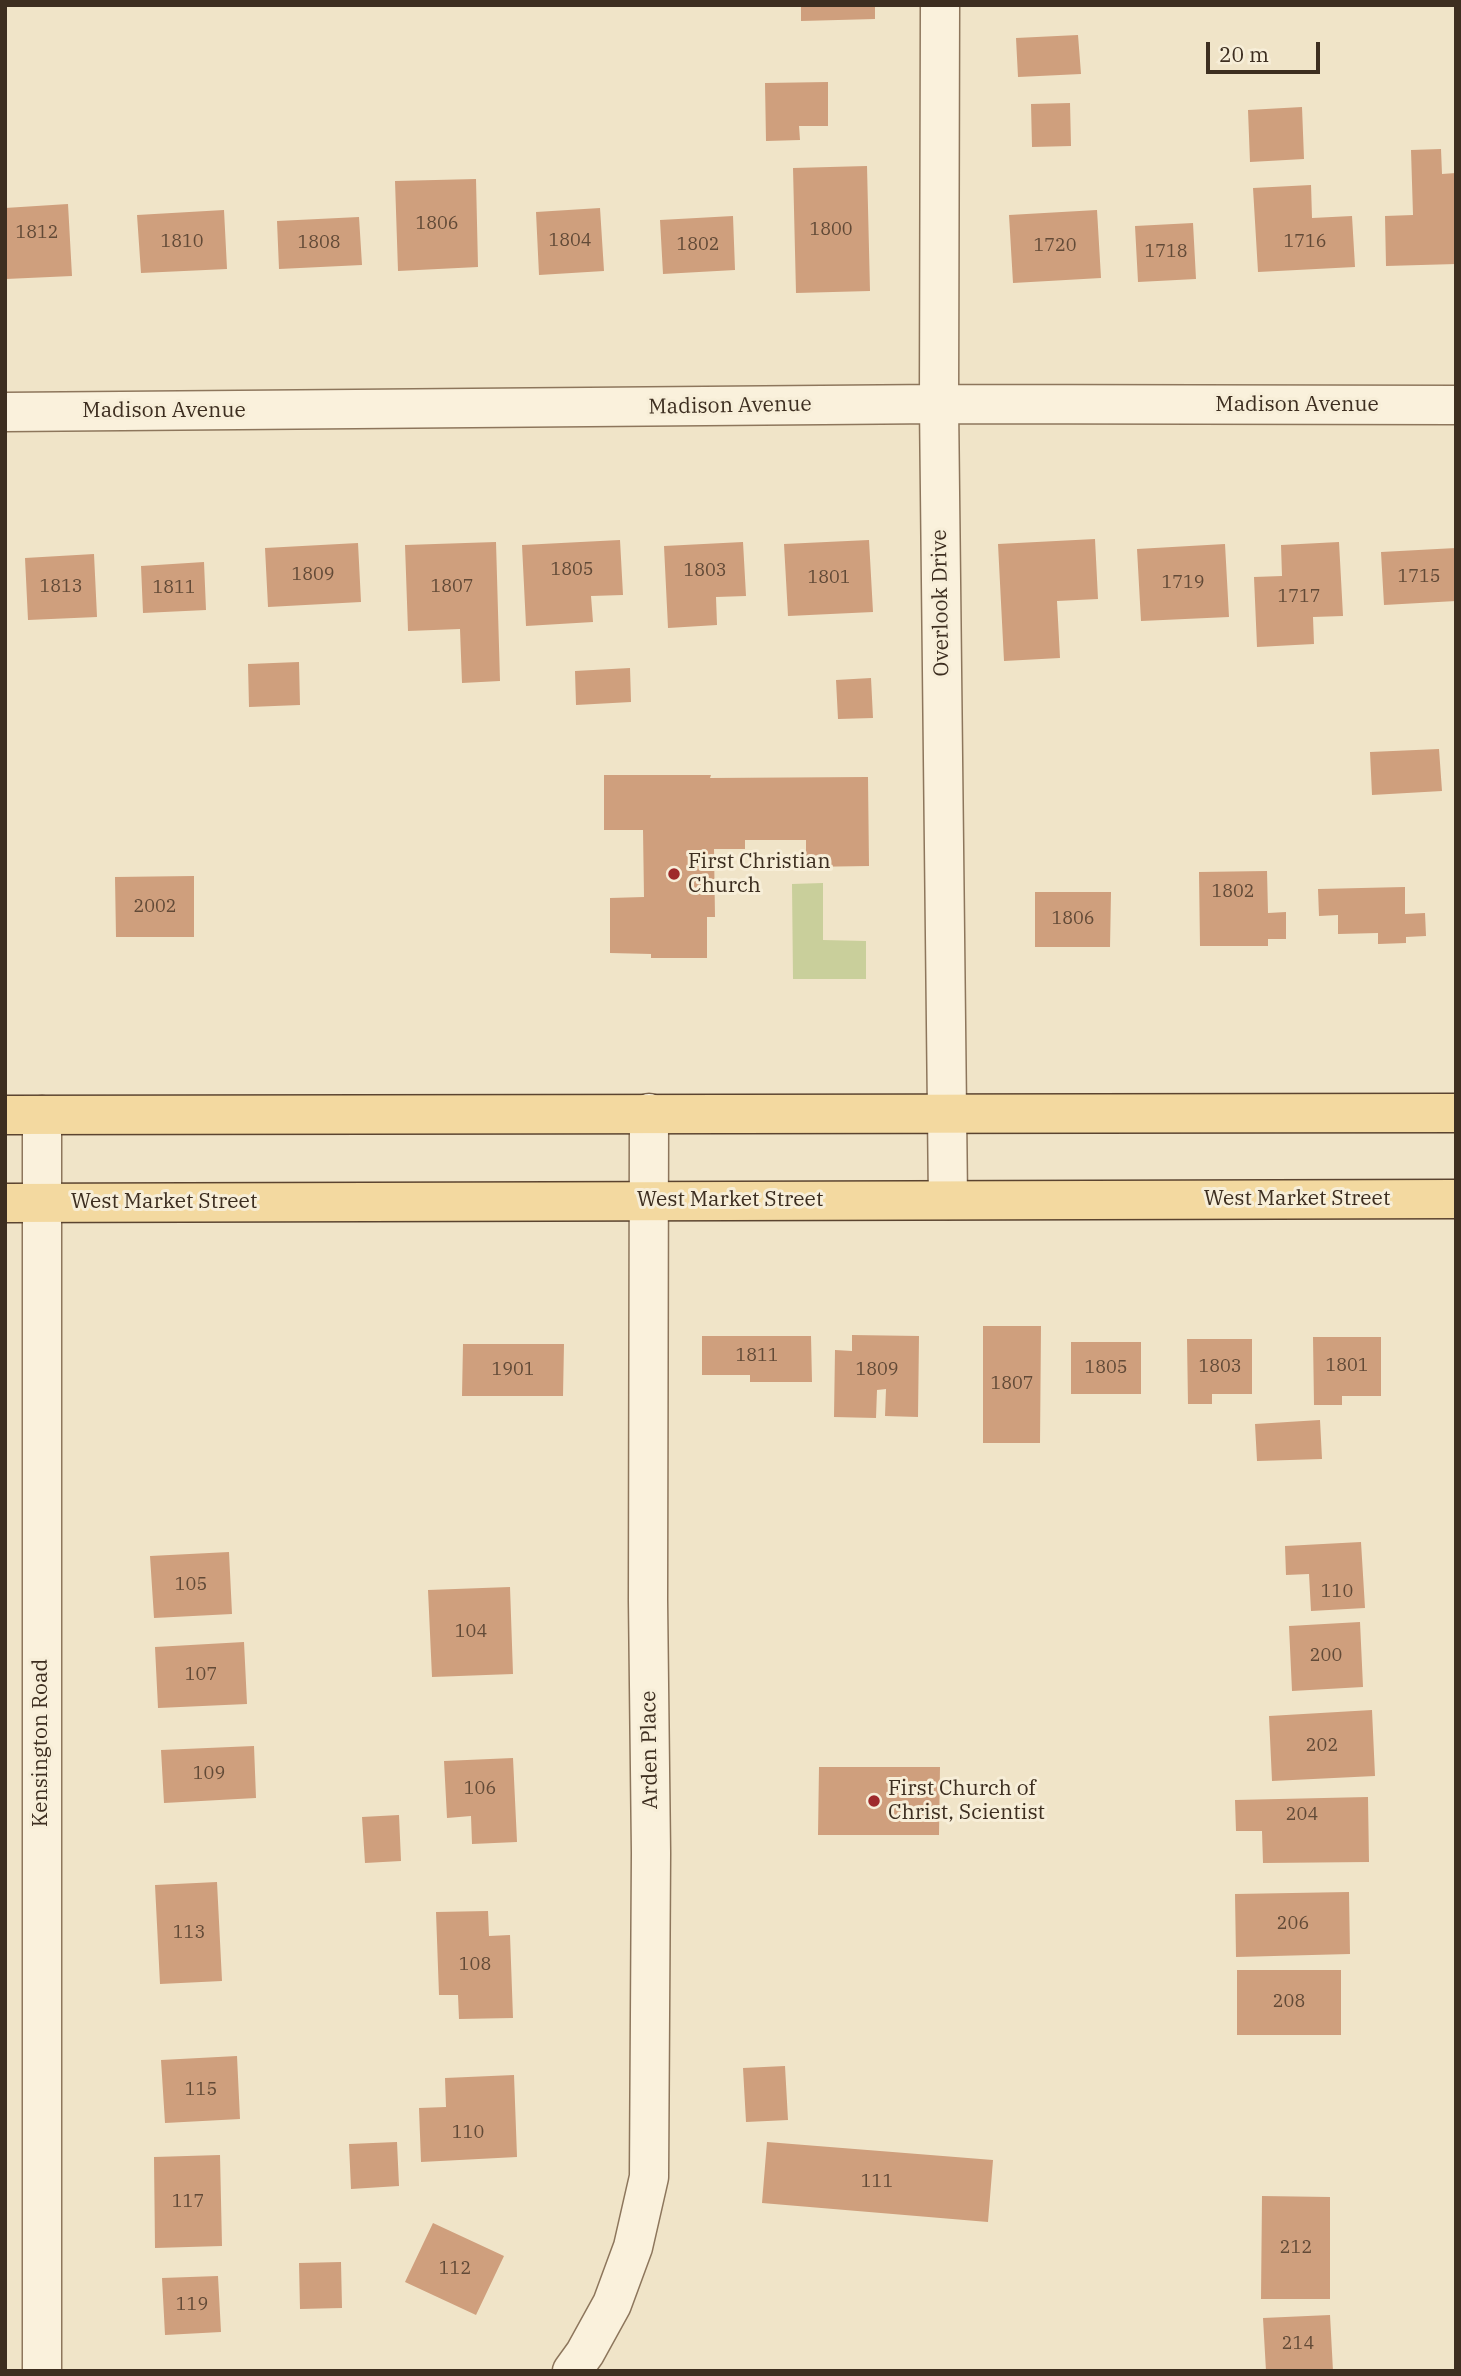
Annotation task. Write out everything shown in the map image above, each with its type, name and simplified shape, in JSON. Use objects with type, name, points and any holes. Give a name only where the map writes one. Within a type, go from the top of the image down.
[{"type":"main road","points":[[24,1115],[1456,1113]]},
{"type":"main road","name":"West Market Street","points":[[24,1203],[1456,1199]]},
{"type":"street","name":"Overlook Drive","points":[[940,5],[939,404],[948,1200]]},
{"type":"street","name":"Madison Avenue","points":[[5,412],[939,404],[1456,405]]},
{"type":"street","name":"Arden Place","points":[[572,2371],[612,2304],[633,2247],[649,2177],[649,1113]]},
{"type":"street","name":"Kensington Road","points":[[24,1115],[42,2371]]},
{"type":"green space","points":[[823,883],[823,940],[866,941],[866,979],[793,979],[792,884]]},
{"type":"building","points":[[801,5],[875,5],[875,19],[801,21]]},
{"type":"building","points":[[1078,35],[1081,74],[1018,77],[1016,38]]},
{"type":"building","points":[[828,82],[828,126],[799,126],[800,140],[766,141],[765,83]]},
{"type":"building","points":[[1070,103],[1071,146],[1032,147],[1031,104]]},
{"type":"building","points":[[1302,107],[1304,159],[1250,162],[1248,110]]},
{"type":"building","points":[[1441,149],[1442,174],[1456,173],[1456,264],[1386,266],[1385,216],[1413,215],[1411,150]]},
{"type":"building","points":[[867,166],[870,291],[796,293],[793,168]]},
{"type":"building","points":[[476,179],[478,267],[398,271],[395,181]]},
{"type":"building","points":[[1311,185],[1312,218],[1352,216],[1355,267],[1258,272],[1253,188]]},
{"type":"building","points":[[68,204],[72,276],[6,279],[5,208]]},
{"type":"building","points":[[600,208],[604,271],[539,275],[536,212]]},
{"type":"building","points":[[224,210],[227,269],[141,273],[137,215]]},
{"type":"building","points":[[1097,210],[1101,278],[1013,283],[1009,215]]},
{"type":"building","points":[[733,216],[735,270],[663,274],[660,220]]},
{"type":"building","points":[[359,217],[362,265],[279,269],[277,221]]},
{"type":"building","points":[[1193,223],[1196,279],[1138,282],[1135,226]]},
{"type":"building","points":[[1095,539],[1098,599],[1057,601],[1060,658],[1004,661],[998,544]]},
{"type":"building","points":[[620,540],[623,595],[591,596],[593,622],[526,626],[522,545]]},
{"type":"building","points":[[869,540],[873,612],[788,616],[784,544]]},
{"type":"building","points":[[496,542],[500,681],[462,683],[460,629],[408,631],[405,545]]},
{"type":"building","points":[[743,542],[746,596],[716,597],[717,625],[668,628],[664,546]]},
{"type":"building","points":[[1339,542],[1343,616],[1313,617],[1314,644],[1257,647],[1254,577],[1282,576],[1281,545]]},
{"type":"building","points":[[358,543],[361,602],[268,607],[265,548]]},
{"type":"building","points":[[1225,544],[1229,617],[1141,621],[1137,549]]},
{"type":"building","points":[[1456,548],[1456,601],[1384,605],[1381,552]]},
{"type":"building","points":[[94,554],[97,617],[28,620],[25,558]]},
{"type":"building","points":[[204,562],[206,610],[143,613],[141,566]]},
{"type":"building","points":[[299,662],[300,705],[249,707],[248,664]]},
{"type":"building","points":[[630,668],[631,702],[576,705],[575,671]]},
{"type":"building","points":[[871,678],[873,718],[838,719],[836,680]]},
{"type":"building","points":[[1439,749],[1442,791],[1372,795],[1370,752]]},
{"type":"building","points":[[604,775],[711,775],[710,778],[868,777],[869,866],[806,867],[806,840],[745,840],[745,849],[714,849],[715,917],[707,917],[707,958],[651,958],[651,954],[610,953],[610,898],[644,897],[643,830],[604,830]]},
{"type":"building","points":[[1267,871],[1268,913],[1286,912],[1286,939],[1268,939],[1268,946],[1200,946],[1199,872]]},
{"type":"building","points":[[194,876],[194,937],[116,937],[115,877]]},
{"type":"building","points":[[1405,887],[1405,914],[1425,913],[1426,936],[1406,937],[1406,943],[1378,944],[1378,933],[1338,934],[1338,915],[1319,916],[1318,889]]},
{"type":"building","points":[[1035,892],[1111,892],[1110,947],[1035,947]]},
{"type":"building","points":[[983,1326],[1041,1326],[1040,1443],[983,1443]]},
{"type":"building","points":[[852,1335],[919,1336],[918,1417],[885,1416],[886,1389],[877,1390],[876,1418],[834,1417],[835,1350],[852,1351]]},
{"type":"building","points":[[702,1336],[811,1336],[812,1382],[750,1382],[750,1375],[702,1375]]},
{"type":"building","points":[[1313,1337],[1381,1337],[1381,1396],[1342,1396],[1342,1405],[1314,1405]]},
{"type":"building","points":[[1187,1339],[1252,1339],[1252,1394],[1212,1394],[1212,1404],[1188,1404]]},
{"type":"building","points":[[1071,1342],[1141,1342],[1141,1394],[1071,1394]]},
{"type":"building","points":[[463,1344],[564,1344],[563,1396],[462,1396]]},
{"type":"building","points":[[1320,1420],[1322,1459],[1257,1461],[1255,1424]]},
{"type":"building","points":[[1361,1542],[1365,1608],[1311,1611],[1309,1574],[1286,1575],[1285,1546]]},
{"type":"building","points":[[229,1552],[232,1614],[154,1618],[150,1556]]},
{"type":"building","points":[[510,1587],[513,1674],[432,1677],[428,1590]]},
{"type":"building","points":[[1360,1622],[1363,1687],[1292,1691],[1289,1626]]},
{"type":"building","points":[[244,1642],[247,1704],[158,1708],[155,1647]]},
{"type":"building","points":[[1372,1710],[1375,1776],[1272,1781],[1269,1716]]},
{"type":"building","points":[[254,1746],[256,1798],[164,1803],[161,1750]]},
{"type":"building","points":[[513,1758],[517,1842],[472,1844],[471,1816],[447,1818],[444,1761]]},
{"type":"building","points":[[819,1767],[940,1767],[939,1835],[818,1835]]},
{"type":"building","points":[[1368,1797],[1369,1862],[1263,1863],[1262,1831],[1236,1831],[1235,1800]]},
{"type":"building","points":[[399,1815],[401,1861],[365,1863],[362,1817]]},
{"type":"building","points":[[217,1882],[222,1981],[160,1984],[155,1885]]},
{"type":"building","points":[[1349,1892],[1350,1954],[1236,1957],[1235,1894]]},
{"type":"building","points":[[488,1911],[489,1936],[510,1935],[513,2018],[459,2019],[458,1995],[439,1995],[436,1912]]},
{"type":"building","points":[[1237,1970],[1341,1970],[1341,2035],[1237,2035]]},
{"type":"building","points":[[237,2056],[240,2119],[165,2123],[161,2060]]},
{"type":"building","points":[[785,2066],[788,2120],[746,2122],[743,2068]]},
{"type":"building","points":[[514,2075],[517,2157],[421,2162],[419,2108],[446,2107],[445,2078]]},
{"type":"building","points":[[397,2142],[399,2186],[351,2189],[349,2144]]},
{"type":"building","points":[[767,2142],[993,2160],[988,2222],[762,2203]]},
{"type":"building","points":[[220,2155],[222,2246],[155,2248],[154,2157]]},
{"type":"building","points":[[1262,2196],[1330,2197],[1330,2299],[1261,2299]]},
{"type":"building","points":[[433,2223],[504,2256],[476,2315],[405,2282]]},
{"type":"building","points":[[341,2262],[342,2308],[300,2309],[299,2263]]},
{"type":"building","points":[[218,2276],[221,2332],[165,2335],[162,2278]]},
{"type":"building","points":[[1330,2315],[1333,2371],[1266,2371],[1263,2318]]},
{"type":"place","name":"First Christian Church","points":[[674,874]]},
{"type":"place","name":"First Church of Christ, Scientist","points":[[874,1801]]}]
